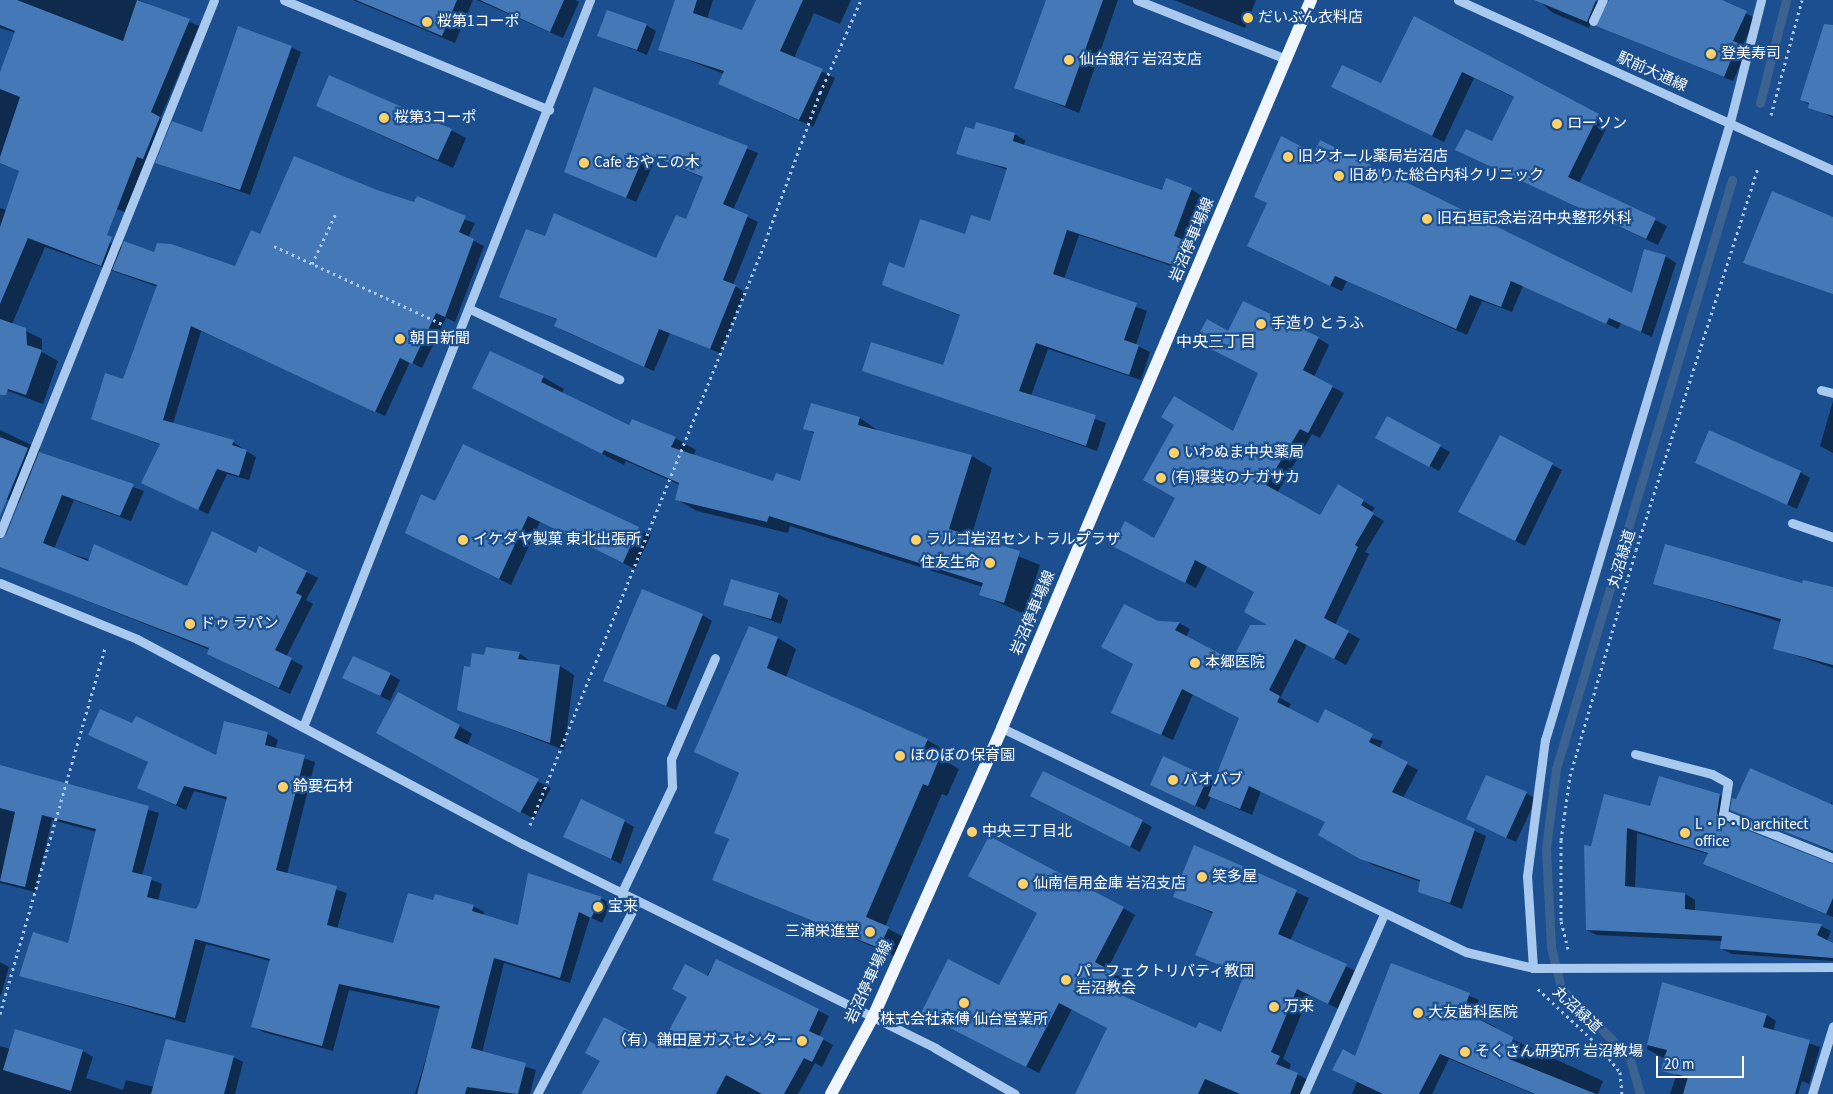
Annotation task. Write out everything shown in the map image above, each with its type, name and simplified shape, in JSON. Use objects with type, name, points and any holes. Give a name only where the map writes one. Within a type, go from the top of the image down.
[{"type":"main road","name":"岩沼停車場線","points":[[831,1094],[873,1017],[1002,728],[1311,0]]},
{"type":"street","points":[[0,533],[214,0]]},
{"type":"street","points":[[284,0],[549,110]]},
{"type":"street","points":[[303,727],[549,110],[590,0]]},
{"type":"street","points":[[1137,0],[1286,59]]},
{"type":"street","name":"駅前大通線","points":[[1458,0],[1833,170]]},
{"type":"street","points":[[1593,21],[1603,0]]},
{"type":"street","points":[[1533,968],[1527,876],[1545,740],[1730,122],[1761,0]]},
{"type":"street","points":[[470,310],[619,379]]},
{"type":"street","points":[[1821,390],[1833,393]]},
{"type":"street","points":[[1792,523],[1833,538]]},
{"type":"street","points":[[0,583],[110,628],[621,894],[873,1017],[1014,1094]]},
{"type":"street","points":[[621,894],[672,788],[672,759],[715,658]]},
{"type":"street","points":[[1002,728],[1466,952],[1533,968],[1833,967]]},
{"type":"street","points":[[1635,754],[1712,774],[1728,783],[1723,814],[1833,858]]},
{"type":"street","points":[[538,1094],[637,902]]},
{"type":"street","points":[[1304,1094],[1384,914]]},
{"type":"street","points":[[1812,1094],[1833,1026]]},
{"type":"path","points":[[523,844],[761,253],[820,92],[861,0]]},
{"type":"path","points":[[1772,115],[1802,0]]},
{"type":"path","name":"丸沼緑道","points":[[1568,967],[1561,911],[1561,840],[1570,776],[1636,550],[1758,167]]},
{"type":"path","points":[[312,264],[336,213]]},
{"type":"path","points":[[274,246],[461,332]]},
{"type":"path","points":[[0,1014],[110,628]]},
{"type":"path","name":"丸沼緑道","points":[[1533,968],[1534,985],[1601,1048],[1620,1072],[1622,1094]]},
{"type":"building","points":[[0,0],[17,0],[123,41],[137,0],[190,19],[151,112],[160,117],[143,159],[137,157],[107,235],[112,237],[101,266],[28,238],[0,304],[0,227],[19,171],[0,163],[0,157],[20,97],[0,89],[0,72],[15,31],[0,25]]},
{"type":"building","name":"桜第1コーポ","points":[[356,0],[457,0],[442,36]]},
{"type":"building","points":[[480,0],[564,0],[550,32]]},
{"type":"building","points":[[675,0],[697,0],[693,13],[742,30],[756,0],[803,0],[780,51],[823,69],[799,120],[718,84],[724,71],[658,50]]},
{"type":"building","points":[[1046,0],[1103,0],[1065,106],[1014,88]]},
{"type":"building","points":[[1534,0],[1596,0],[1587,22]]},
{"type":"building","points":[[1609,0],[1722,0],[1747,11],[1733,41],[1738,43],[1724,77],[1596,26]]},
{"type":"building","points":[[607,10],[647,24],[637,50],[597,36]]},
{"type":"building","points":[[1414,16],[1599,114],[1568,177],[1656,218],[1646,239],[1455,150],[1466,129],[1492,141],[1514,97],[1462,72],[1432,136],[1331,87],[1342,65],[1381,83]]},
{"type":"building","points":[[1824,24],[1833,25],[1833,116],[1808,108],[1809,103],[1800,100]]},
{"type":"building","points":[[238,26],[292,46],[240,190],[155,163],[172,121],[202,132]]},
{"type":"building","name":"桜第3コーポ","points":[[329,75],[452,129],[438,160],[316,106]]},
{"type":"building","points":[[594,87],[748,146],[723,204],[748,215],[723,280],[736,285],[710,349],[659,329],[644,367],[554,326],[557,319],[499,297],[526,229],[545,236],[554,213],[656,258],[676,215],[686,219],[703,177],[645,153],[626,198],[564,172]]},
{"type":"building","points":[[976,122],[1015,133],[1013,141],[1162,190],[1166,178],[1192,188],[1174,236],[1184,240],[1176,266],[1067,230],[1053,274],[1137,303],[1124,340],[1139,345],[1129,375],[1036,343],[1019,391],[1096,415],[1086,446],[862,371],[871,342],[943,365],[960,315],[882,285],[889,262],[904,268],[920,219],[965,234],[971,215],[990,221],[1007,168],[956,154],[965,127],[974,129]]},
{"type":"building","points":[[1281,136],[1314,153],[1320,140],[1632,293],[1644,249],[1666,255],[1641,332],[1609,318],[1606,324],[1511,281],[1501,307],[1470,295],[1456,329],[1335,276],[1330,286],[1247,246],[1267,203],[1254,197]]},
{"type":"building","points":[[294,156],[377,190],[414,202],[417,196],[466,216],[459,232],[474,239],[445,317],[436,313],[412,364],[400,358],[375,412],[191,326],[163,420],[234,440],[232,445],[247,450],[239,476],[217,469],[198,510],[141,483],[160,444],[91,419],[105,373],[123,379],[157,285],[112,270],[124,241],[154,252],[157,243],[171,244],[235,266],[251,230],[260,234]]},
{"type":"building","points":[[1772,191],[1833,217],[1833,294],[1743,263]]},
{"type":"building","points":[[1243,301],[1319,337],[1303,370],[1333,386],[1308,433],[1300,429],[1266,485],[1320,515],[1338,484],[1364,500],[1361,505],[1374,513],[1355,545],[1358,547],[1324,618],[1349,631],[1334,659],[1295,639],[1269,690],[1280,696],[1277,702],[1318,723],[1325,709],[1373,734],[1369,742],[1408,762],[1392,792],[1475,829],[1450,903],[1418,892],[1420,880],[1360,859],[1318,835],[1325,822],[1249,786],[1240,809],[1208,796],[1239,718],[1182,689],[1161,735],[1111,713],[1133,664],[1101,647],[1124,604],[1158,621],[1180,622],[1175,630],[1232,660],[1250,625],[1267,625],[1244,612],[1254,592],[1195,560],[1185,583],[1112,546],[1125,521],[1154,538],[1175,498],[1143,480],[1174,425],[1161,417],[1174,396],[1233,431],[1258,373],[1195,341],[1207,319],[1228,331]]},
{"type":"building","points":[[0,319],[26,328],[27,345],[42,350],[26,395],[8,389],[6,395],[0,395]]},
{"type":"building","points":[[490,351],[544,376],[541,382],[629,425],[632,419],[676,437],[671,447],[773,481],[776,473],[800,481],[814,432],[803,429],[811,403],[860,417],[858,425],[972,455],[949,529],[1020,551],[1004,603],[979,595],[983,583],[769,516],[767,522],[675,500],[679,483],[604,450],[602,454],[472,388]]},
{"type":"building","points":[[1387,416],[1441,445],[1429,467],[1375,438]]},
{"type":"building","points":[[1709,430],[1801,471],[1787,505],[1695,463]]},
{"type":"building","points":[[1500,435],[1553,463],[1515,541],[1458,512]]},
{"type":"building","points":[[0,437],[28,448],[0,516]]},
{"type":"building","points":[[463,444],[639,527],[623,563],[528,516],[499,579],[405,533],[421,494],[435,501]]},
{"type":"building","points":[[39,452],[134,484],[120,516],[62,495],[43,543],[88,561],[94,544],[187,586],[212,531],[256,553],[259,546],[307,571],[296,593],[302,596],[275,650],[292,658],[279,688],[207,654],[209,648],[0,567],[0,539],[6,535]]},
{"type":"building","points":[[1665,544],[1802,583],[1803,580],[1833,587],[1833,665],[1773,649],[1781,619],[1653,584]]},
{"type":"building","points":[[731,579],[779,593],[771,619],[723,605]]},
{"type":"building","points":[[642,589],[703,614],[666,706],[603,681]]},
{"type":"building","points":[[749,626],[778,637],[767,668],[928,739],[923,750],[940,757],[928,786],[923,784],[866,917],[889,927],[879,948],[712,880],[729,839],[714,833],[739,773],[694,752]]},
{"type":"building","points":[[486,647],[520,652],[518,659],[560,665],[550,743],[457,710],[464,666],[470,667],[472,653],[484,655]]},
{"type":"building","points":[[353,656],[391,673],[380,696],[342,678]]},
{"type":"building","points":[[398,692],[460,725],[454,738],[539,779],[520,813],[376,733]]},
{"type":"building","points":[[100,709],[132,723],[136,716],[216,755],[224,721],[268,732],[265,745],[305,755],[276,870],[337,886],[327,925],[393,943],[408,893],[433,900],[435,894],[474,905],[472,911],[518,925],[528,873],[602,897],[591,918],[579,912],[560,978],[494,958],[471,1048],[526,1063],[518,1094],[467,1087],[465,1094],[417,1094],[440,1006],[339,984],[322,1046],[251,1027],[270,959],[195,939],[175,1018],[19,976],[33,932],[68,943],[96,829],[42,815],[25,887],[0,881],[15,812],[0,808],[0,765],[149,806],[132,872],[152,877],[147,897],[196,909],[199,904],[227,797],[184,786],[176,805],[137,788],[148,762],[88,735]]},
{"type":"building","points":[[1163,756],[1208,777],[1195,806],[1150,785]]},
{"type":"building","points":[[1750,768],[1833,805],[1833,851],[1730,810],[1732,798],[1736,799]]},
{"type":"building","points":[[1043,771],[1143,820],[1130,847],[1030,796]]},
{"type":"building","points":[[1486,775],[1527,792],[1506,838],[1466,819]]},
{"type":"building","points":[[1659,776],[1720,794],[1717,813],[1721,820],[1833,864],[1833,898],[1826,914],[1703,864],[1708,853],[1627,828],[1625,886],[1685,893],[1685,909],[1822,924],[1817,935],[1833,943],[1833,958],[1720,949],[1722,936],[1586,930],[1584,845],[1591,846],[1604,794],[1650,806]]},
{"type":"building","points":[[581,799],[625,820],[611,859],[563,837]]},
{"type":"building","points":[[989,836],[1124,907],[1095,962],[1113,972],[1105,988],[1196,1028],[1199,1022],[1221,1032],[1244,975],[1195,955],[1213,912],[1173,897],[1194,845],[1297,890],[1278,934],[1347,964],[1328,1004],[1297,989],[1271,1052],[1280,1056],[1276,1064],[1298,1073],[1290,1094],[1240,1094],[1205,1079],[1198,1094],[1075,1094],[1107,1028],[1059,1003],[1026,1067],[921,1013],[948,959],[999,985],[1037,913],[968,876]]},
{"type":"building","points":[[716,959],[819,1009],[809,1031],[824,1038],[812,1062],[804,1058],[784,1094],[762,1094],[726,1075],[716,1094],[581,1094],[600,1061],[585,1053],[604,1017],[660,1047],[687,997],[672,989],[685,964],[708,976]]},
{"type":"building","points":[[1391,963],[1470,993],[1463,1011],[1513,1037],[1509,1059],[1596,1094],[1535,1094],[1440,1054],[1419,1094],[1383,1094],[1332,1070],[1343,1049],[1355,1056]]},
{"type":"building","points":[[1662,982],[1767,1014],[1763,1027],[1810,1040],[1795,1094],[1683,1094],[1688,1077],[1661,1071],[1667,1050],[1647,1045]]},
{"type":"building","points":[[15,1029],[83,1050],[71,1091],[3,1070]]},
{"type":"building","points":[[166,1039],[234,1056],[224,1094],[151,1094]]},
{"type":"waterway","points":[[1760,103],[1786,0]]},
{"type":"waterway","points":[[1640,1094],[1630,1058],[1561,988],[1551,947],[1546,848],[1556,769],[1732,180]]},
{"type":"place","name":"だいぶん衣料店","points":[[1248,18]]},
{"type":"place","name":"桜第1コーポ","points":[[427,22]]},
{"type":"place","name":"登美寿司","points":[[1711,54]]},
{"type":"place","name":"仙台銀行 岩沼支店","points":[[1069,60]]},
{"type":"place","name":"桜第3コーポ","points":[[384,118]]},
{"type":"place","name":"ローソン","points":[[1557,124]]},
{"type":"place","name":"旧クオール薬局岩沼店","points":[[1288,157]]},
{"type":"place","name":"Cafe おやこの木","points":[[584,163]]},
{"type":"place","name":"旧ありた総合内科クリニック","points":[[1339,176]]},
{"type":"place","name":"旧石垣記念岩沼中央整形外科","points":[[1427,219]]},
{"type":"place","name":"手造り とうふ","points":[[1261,324]]},
{"type":"place","name":"朝日新聞","points":[[400,339]]},
{"type":"place","name":"いわぬま中央薬局","points":[[1174,453]]},
{"type":"place","name":"(有)寝装のナガサカ","points":[[1161,478]]},
{"type":"place","name":"イケダヤ製菓 東北出張所","points":[[463,540]]},
{"type":"place","name":"ラルゴ岩沼セントラルプラザ","points":[[916,540]]},
{"type":"place","name":"住友生命","points":[[990,563]]},
{"type":"place","name":"ドゥ ラパン","points":[[190,624]]},
{"type":"place","name":"本郷医院","points":[[1195,663]]},
{"type":"place","name":"ほのぼの保育園","points":[[900,756]]},
{"type":"place","name":"バオバブ","points":[[1173,780]]},
{"type":"place","name":"鈴要石材","points":[[283,787]]},
{"type":"place","name":"中央三丁目北","points":[[972,832]]},
{"type":"place","name":"L・P・D architect office","points":[[1685,833]]},
{"type":"place","name":"笑多屋","points":[[1202,877]]},
{"type":"place","name":"仙南信用金庫 岩沼支店","points":[[1023,884]]},
{"type":"place","name":"宝来","points":[[598,907]]},
{"type":"place","name":"三浦栄進堂","points":[[870,932]]},
{"type":"place","name":"パーフェクトリバティ教団 岩沼教会","points":[[1066,980]]},
{"type":"place","name":"株式会社森傅 仙台営業所","points":[[964,1003]]},
{"type":"place","name":"万来","points":[[1274,1007]]},
{"type":"place","name":"大友歯科医院","points":[[1418,1013]]},
{"type":"place","name":"（有）鎌田屋ガスセンター","points":[[802,1041]]},
{"type":"place","name":"そくさん研究所 岩沼教場","points":[[1465,1052]]},
{"type":"district","name":"中央三丁目","points":[[1216,342]]}]
